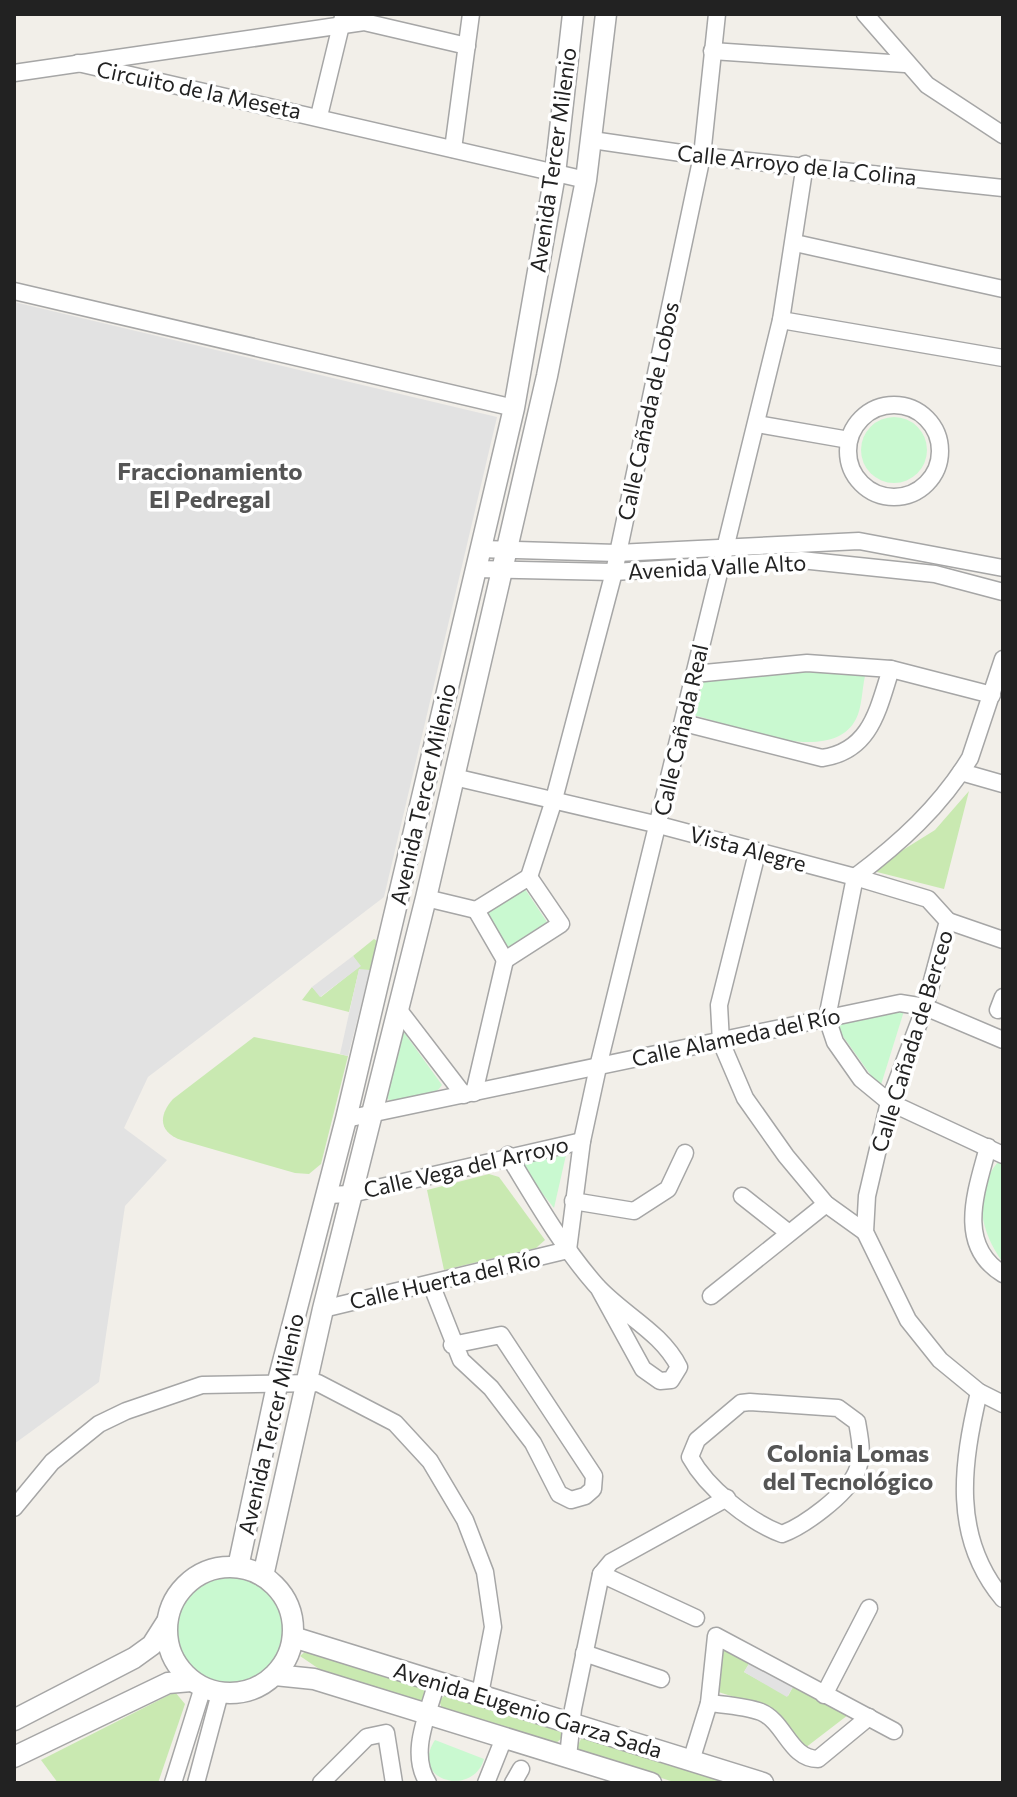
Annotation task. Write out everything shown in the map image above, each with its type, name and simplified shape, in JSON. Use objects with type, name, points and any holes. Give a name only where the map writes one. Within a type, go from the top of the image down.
[{"type":"street","points":[[453,149],[471,14]]},
{"type":"street","name":"Avenida Tercer Milenio","points":[[238,1567],[278,1381],[346,1119],[514,408],[555,174],[573,14]]},
{"type":"street","name":"Avenida Tercer Milenio","points":[[263,1576],[323,1309],[426,898],[547,376],[586,180],[606,14]]},
{"type":"street","name":"Calle Cañada de Lobos","points":[[529,877],[553,803],[614,572],[702,156],[717,14]]},
{"type":"street","points":[[865,14],[905,64],[962,111],[1003,135]]},
{"type":"street","points":[[342,20],[364,22],[467,46]]},
{"type":"street","name":"Circuito de la Meseta","points":[[14,73],[342,20],[319,116]]},
{"type":"street","points":[[712,51],[905,64]]},
{"type":"street","name":"Circuito de la Meseta","points":[[78,63],[319,116],[586,180]]},
{"type":"street","name":"Calle Arroyo de la Colina","points":[[592,140],[702,156],[805,164],[1003,188]]},
{"type":"street","name":"Calle Cañada Real","points":[[568,1250],[582,1141],[598,1067],[781,320],[805,164]]},
{"type":"street","points":[[795,243],[1003,289]]},
{"type":"street","points":[[14,291],[514,408]]},
{"type":"street","points":[[781,320],[1003,358]]},
{"type":"street","points":[[521,372],[547,376]]},
{"type":"street","points":[[897,404],[910,407],[933,426],[940,449],[939,462],[934,475],[915,492],[885,496],[865,487],[856,478],[848,454],[849,440],[855,426],[873,409],[897,404]]},
{"type":"street","points":[[757,424],[849,440]]},
{"type":"street","name":"Avenida Valle Alto","points":[[478,559],[859,541],[1003,568]]},
{"type":"street","name":"Avenida Valle Alto","points":[[504,559],[614,572],[801,560],[935,574],[1003,592]]},
{"type":"street","points":[[694,674],[807,663],[891,669],[992,695]]},
{"type":"street","points":[[1002,666],[961,772],[919,825],[855,877],[827,1018],[835,1042],[861,1079],[889,1102],[1003,1155]]},
{"type":"street","points":[[684,723],[822,758],[840,756],[859,743],[874,724],[891,669]]},
{"type":"street","points":[[961,772],[1003,784]]},
{"type":"street","name":"Vista Alegre","points":[[454,777],[553,803],[659,825],[855,877]]},
{"type":"street","points":[[757,853],[719,1005],[721,1042],[745,1098],[786,1156],[826,1204],[865,1232],[908,1320],[940,1360],[979,1392],[1003,1404]]},
{"type":"street","points":[[469,1094],[505,960],[561,924],[529,877],[476,910],[505,960]]},
{"type":"street","name":"Calle Cañada de Berceo","points":[[855,877],[928,899],[948,921],[925,1007],[889,1102],[867,1196],[865,1232]]},
{"type":"street","name":"Avenida Tercer Milenio","points":[[426,898],[476,910]]},
{"type":"street","points":[[948,921],[1003,940]]},
{"type":"street","name":"Calle Alameda del Río","points":[[346,1119],[900,1003],[925,1007],[1003,1040]]},
{"type":"street","points":[[398,1009],[469,1094]]},
{"type":"street","name":"Calle Vega del Arroyo","points":[[327,1195],[351,1194],[508,1155],[582,1141]]},
{"type":"street","points":[[988,1147],[971,1215],[984,1257],[1003,1274]]},
{"type":"street","points":[[573,1201],[634,1211],[668,1189],[685,1153]]},
{"type":"street","points":[[508,1155],[568,1250],[598,1287],[671,1351],[679,1367],[671,1380],[660,1381],[643,1369],[598,1287]]},
{"type":"street","points":[[742,1196],[770,1214],[789,1233]]},
{"type":"street","points":[[711,1296],[826,1204]]},
{"type":"street","name":"Calle Huerta del Río","points":[[323,1309],[568,1250]]},
{"type":"street","points":[[431,1284],[452,1345],[461,1360],[491,1388],[533,1443],[559,1494],[571,1500],[585,1496],[593,1489],[594,1476],[501,1335],[452,1345]]},
{"type":"street","points":[[14,1508],[52,1462],[99,1424],[126,1411],[202,1385],[278,1381],[318,1383],[395,1423],[430,1461],[465,1520],[485,1572],[493,1627],[480,1694]]},
{"type":"street","points":[[979,1392],[965,1450],[963,1496],[978,1561],[1003,1599]]},
{"type":"street","points":[[741,1403],[838,1408],[857,1422],[862,1446],[856,1474],[830,1502],[797,1529],[782,1534],[768,1529],[727,1498],[700,1475],[690,1457],[697,1440],[741,1403]]},
{"type":"street","points":[[568,1757],[584,1653],[601,1574],[611,1562],[727,1498]]},
{"type":"street","points":[[14,1720],[134,1658],[152,1645],[166,1623],[171,1603],[183,1587],[208,1571],[238,1567],[263,1576],[287,1602],[293,1637],[287,1658],[275,1675],[248,1691],[168,1683],[14,1757]]},
{"type":"street","points":[[601,1574],[696,1618]]},
{"type":"street","points":[[824,1695],[869,1608]]},
{"type":"street","points":[[166,1623],[171,1656],[205,1687]]},
{"type":"street","points":[[691,1761],[709,1703],[716,1636],[894,1731]]},
{"type":"street","name":"Avenida Eugenio Garza Sada","points":[[293,1637],[763,1783]]},
{"type":"street","points":[[584,1653],[661,1679]]},
{"type":"street","name":"Avenida Eugenio Garza Sada","points":[[275,1675],[314,1679],[651,1783]]},
{"type":"street","points":[[428,1783],[418,1761],[437,1681]]},
{"type":"street","points":[[173,1783],[205,1687]]},
{"type":"street","points":[[196,1783],[205,1687]]},
{"type":"street","points":[[709,1703],[760,1711],[774,1720],[802,1756],[810,1759],[818,1759],[869,1717]]},
{"type":"street","points":[[321,1783],[367,1737],[386,1733],[394,1783]]},
{"type":"street","points":[[486,1783],[504,1738]]},
{"type":"green space","points":[[887,417],[901,417],[913,422],[922,431],[927,450],[925,463],[918,474],[901,483],[887,483],[875,478],[866,469],[861,457],[861,443],[866,431],[875,422]]},
{"type":"green space","points":[[797,670],[865,676],[858,715],[843,733],[826,740],[804,742],[756,734],[693,715],[697,683]]},
{"type":"green space","points":[[969,791],[944,889],[877,872],[874,868],[935,830]]},
{"type":"green space","points":[[521,883],[547,922],[506,949],[480,910]]},
{"type":"green space","points":[[374,939],[377,941],[370,970],[359,970],[349,1012],[302,1000],[312,987],[321,997],[360,966],[353,956]]},
{"type":"green space","points":[[899,1006],[904,1011],[880,1088],[832,1021]]},
{"type":"green space","points":[[403,1031],[442,1085],[434,1095],[390,1101],[386,1097],[399,1032]]},
{"type":"green space","points":[[254,1037],[348,1056],[321,1164],[309,1174],[295,1173],[181,1140],[165,1128],[163,1117],[173,1099]]},
{"type":"green space","points":[[566,1155],[554,1208],[518,1163]]},
{"type":"green space","points":[[998,1162],[1003,1166],[1003,1263],[989,1239],[982,1213],[984,1187]]},
{"type":"green space","points":[[489,1174],[499,1177],[545,1240],[536,1248],[444,1270],[427,1190]]},
{"type":"green space","points":[[229,1570],[252,1575],[271,1588],[284,1607],[289,1630],[284,1653],[271,1672],[252,1685],[229,1690],[206,1685],[187,1672],[174,1653],[169,1630],[174,1607],[187,1588],[206,1575]]},
{"type":"green space","points":[[721,1645],[750,1662],[744,1672],[788,1696],[793,1687],[848,1715],[805,1748],[770,1708],[712,1690]]},
{"type":"green space","points":[[306,1651],[424,1686],[428,1692],[423,1701],[418,1702],[325,1673],[300,1656]]},
{"type":"green space","points":[[175,1692],[185,1704],[158,1783],[58,1783],[41,1760]]},
{"type":"green space","points":[[447,1694],[562,1731],[563,1737],[555,1744],[442,1709],[439,1700]]},
{"type":"green space","points":[[582,1737],[733,1783],[677,1783],[580,1752],[576,1749]]},
{"type":"green space","points":[[435,1740],[484,1759],[478,1771],[457,1781],[446,1780],[436,1774],[430,1766],[429,1754]]},
{"type":"shaded area","points":[[14,302],[497,417],[384,897],[148,1077],[124,1128],[167,1160],[125,1206],[99,1382],[14,1444]]},
{"type":"shaded area","points":[[353,956],[361,966],[320,997],[312,987]]},
{"type":"shaded area","points":[[359,969],[370,970],[348,1056],[340,1054]]},
{"type":"shaded area","points":[[750,1662],[793,1687],[787,1697],[744,1672]]},
{"type":"district","name":"Fraccionamiento El Pedregal","points":[[210,486]]},
{"type":"district","name":"Colonia Lomas del Tecnológico","points":[[848,1468]]}]
